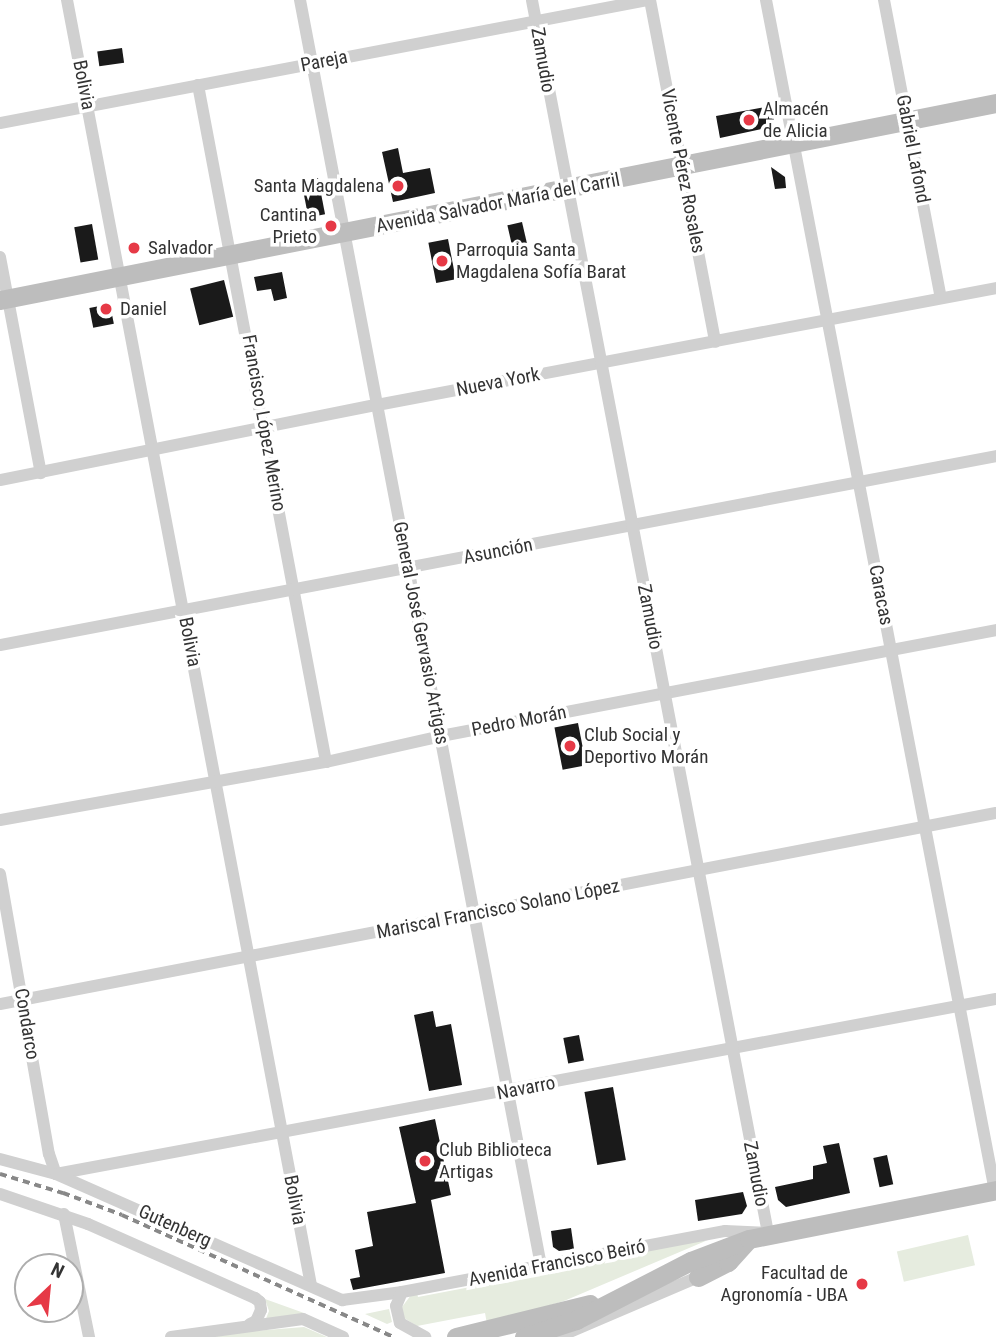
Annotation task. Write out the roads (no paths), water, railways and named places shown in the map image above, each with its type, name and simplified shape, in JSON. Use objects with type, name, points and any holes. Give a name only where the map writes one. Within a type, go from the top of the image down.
[{"type":"main road","name":"Avenida Salvador María del Carril","points":[[4,299],[996,103]]},
{"type":"main road","name":"Avenida Francisco Beiró","points":[[628,1294],[691,1261],[768,1233],[995,1191]]},
{"type":"main road","points":[[698,1277],[728,1262],[749,1239]]},
{"type":"main road","points":[[456,1337],[628,1294]]},
{"type":"main road","points":[[524,1337],[576,1320],[628,1294]]},
{"type":"street","name":"Bolivia","points":[[67,0],[311,1285]]},
{"type":"street","name":"General José Gervasio Artigas","points":[[300,0],[476,913],[541,1266]]},
{"type":"street","name":"Zamudio","points":[[532,0],[768,1233]]},
{"type":"street","name":"Pareja","points":[[0,123],[649,0]]},
{"type":"street","name":"Vicente Pérez Rosales","points":[[649,0],[715,342]]},
{"type":"street","name":"Caracas","points":[[766,0],[995,1191]]},
{"type":"street","name":"Gabriel Lafond","points":[[884,0],[941,298]]},
{"type":"street","name":"Francisco López Merino","points":[[198,85],[233,254],[326,762]]},
{"type":"street","points":[[0,257],[4,299],[40,472]]},
{"type":"street","name":"Nueva York","points":[[0,480],[600,362],[996,288]]},
{"type":"street","name":"Asunción","points":[[0,645],[996,456]]},
{"type":"street","name":"Pedro Morán","points":[[0,820],[326,762],[440,736],[996,630]]},
{"type":"street","name":"Mariscal Francisco Solano López","points":[[0,1004],[996,813]]},
{"type":"street","name":"Condarco","points":[[0,874],[49,1154],[56,1174]]},
{"type":"street","name":"Navarro","points":[[56,1174],[996,999]]},
{"type":"street","name":"Gutenberg","points":[[0,1159],[56,1174],[347,1300]]},
{"type":"street","name":"Gutenberg","points":[[0,1194],[64,1214],[255,1298],[260,1302],[261,1310],[256,1321],[250,1324]]},
{"type":"street","points":[[64,1214],[89,1337]]},
{"type":"street","name":"Avenida Francisco Beiró","points":[[347,1300],[725,1231],[768,1233]]},
{"type":"street","points":[[558,1337],[698,1277]]},
{"type":"street","points":[[402,1292],[396,1306],[400,1323],[425,1337]]},
{"type":"street","points":[[171,1337],[250,1324],[303,1319],[342,1337]]},
{"type":"railway","points":[[0,1174],[122,1215],[394,1337]]},
{"type":"place","name":"Almacén de Alicia","points":[[749,120]]},
{"type":"place","name":"Santa Magdalena","points":[[398,186]]},
{"type":"place","name":"Cantina Prieto","points":[[331,226]]},
{"type":"place","name":"Salvador","points":[[134,248]]},
{"type":"place","name":"Parroquia Santa Magdalena Sofía Barat","points":[[442,261]]},
{"type":"place","name":"Daniel","points":[[106,309]]},
{"type":"place","name":"Club Social y Deportivo Morán","points":[[570,746]]},
{"type":"place","name":"Club Biblioteca Artigas","points":[[425,1161]]},
{"type":"place","name":"Facultad de Agronomía - UBA","points":[[862,1284]]}]
